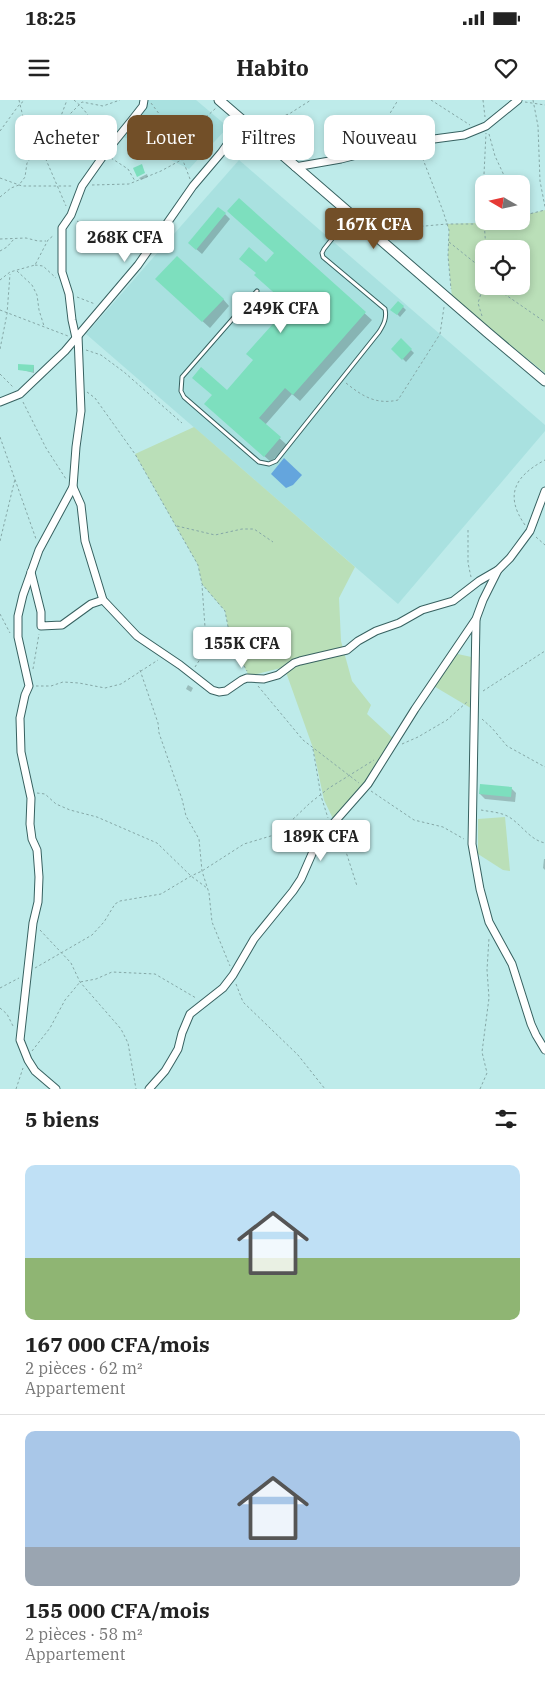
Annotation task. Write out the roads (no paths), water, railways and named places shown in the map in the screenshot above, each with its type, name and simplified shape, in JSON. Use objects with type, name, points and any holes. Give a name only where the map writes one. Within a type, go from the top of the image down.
[{"type":"street","points":[[56,1089],[35,1071],[28,1060],[20,1040],[33,923],[38,902],[39,877],[37,850],[32,839],[30,824],[31,798],[21,752],[20,718],[29,686],[18,637],[18,616],[23,594],[39,550],[73,487],[81,411],[79,348],[72,320],[69,294],[62,272],[62,228],[71,215],[82,186],[106,152],[143,106],[144,100]]},
{"type":"street","points":[[222,101],[236,115]]},
{"type":"street","points":[[295,167],[341,159],[417,141],[464,135],[486,126],[517,101]]},
{"type":"street","points":[[0,402],[18,395],[66,351],[138,265],[192,186],[223,150]]},
{"type":"street","points":[[287,160],[368,230],[448,292],[488,334],[545,381]]},
{"type":"street","points":[[73,487],[80,505],[84,541],[103,600],[137,636],[212,690],[219,692],[226,692],[242,680],[270,678],[278,675],[294,663],[347,650],[371,634],[399,623],[422,610],[453,600],[498,570],[510,558],[530,531],[545,491]]},
{"type":"street","points":[[149,1089],[165,1072],[175,1055],[190,1014],[223,988],[233,975],[254,939],[293,891],[315,846],[365,788],[410,716],[476,619],[498,570]]},
{"type":"street","points":[[31,572],[41,612],[41,626],[62,625],[91,604],[103,600]]},
{"type":"street","points":[[476,619],[472,844],[480,890],[489,922],[512,964],[534,1030],[545,1050]]},
{"type":"lane","points":[[257,290],[182,377],[181,391],[184,397],[259,462],[269,464],[276,461],[386,321],[385,309],[323,257],[324,248],[351,215]]},
{"type":"water","points":[[284,458],[302,475],[293,485],[286,488],[271,474]]}]
